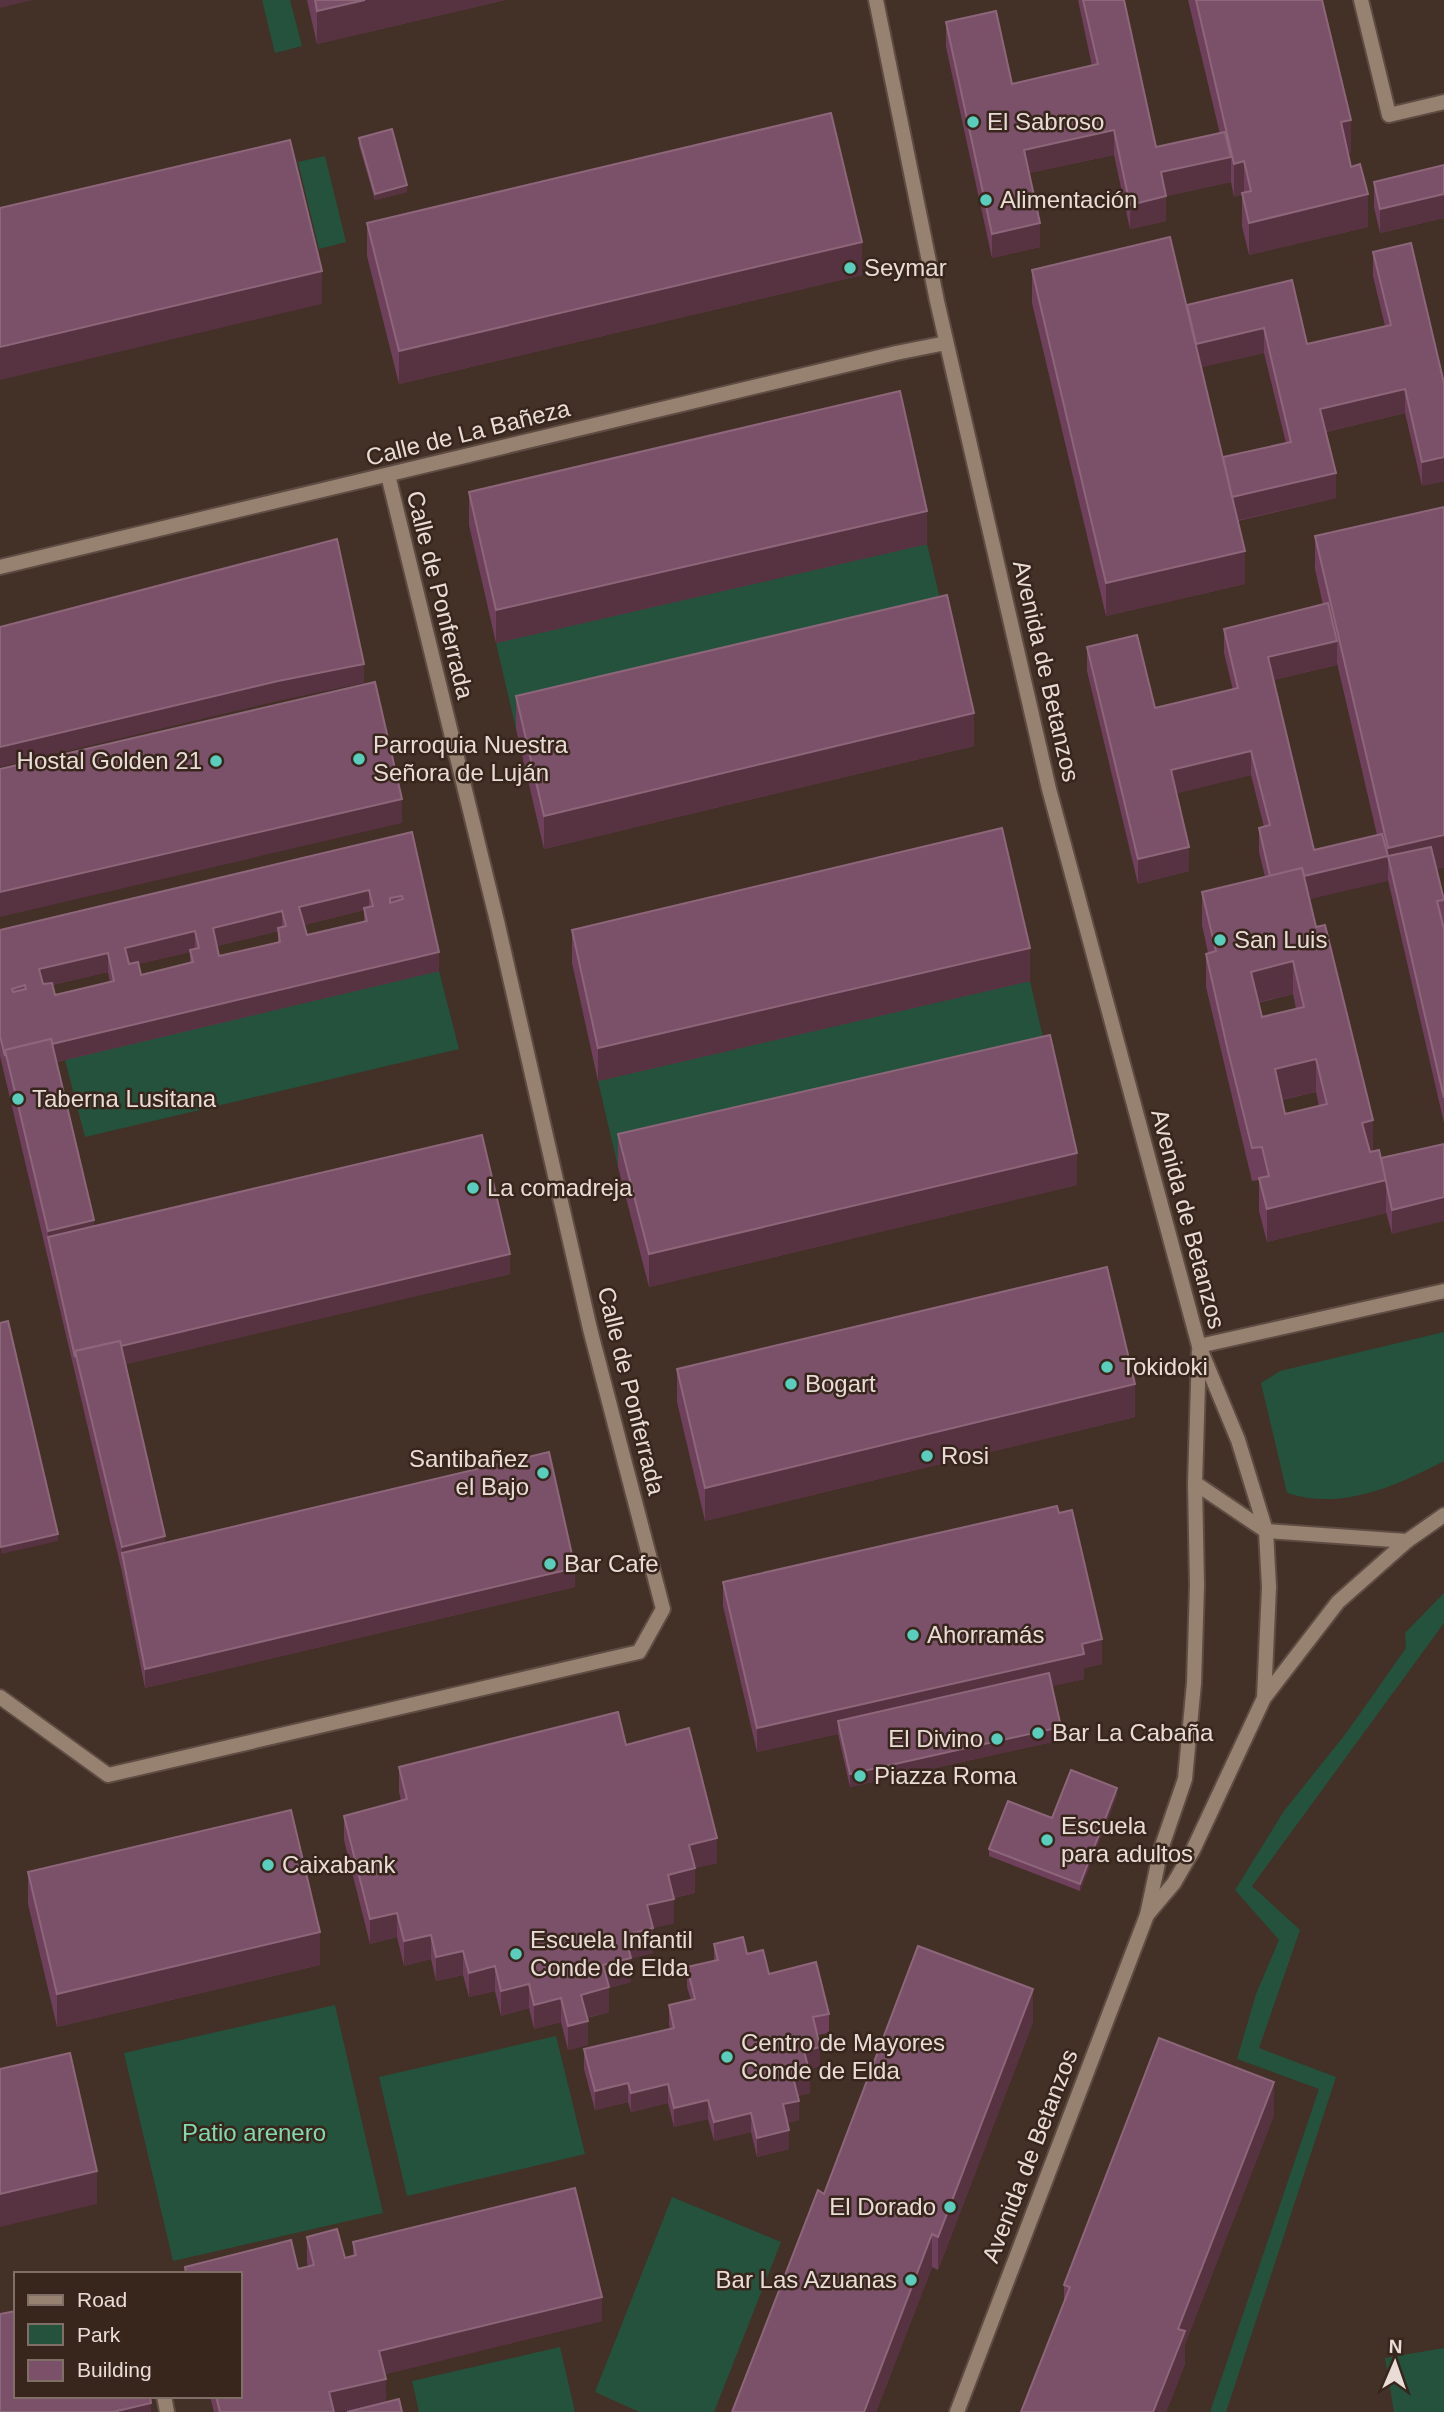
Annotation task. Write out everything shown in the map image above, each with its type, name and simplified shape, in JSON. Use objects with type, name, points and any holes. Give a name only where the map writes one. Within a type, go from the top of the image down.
[{"type":"street","name":"Avenida de Betanzos","points":[[876,0],[946,343],[1049,789],[1199,1346],[1238,1440],[1266,1531],[1269,1587],[1264,1698],[1193,1850],[1174,1883],[1147,1915]]},
{"type":"street","points":[[1361,0],[1389,115],[1444,102]]},
{"type":"street","name":"Calle de La Bañeza","points":[[0,567],[946,343]]},
{"type":"street","name":"Calle de Ponferrada","points":[[0,1697],[108,1775],[639,1652],[663,1609],[590,1329],[497,921],[388,475]]},
{"type":"street","points":[[1199,1346],[1444,1291]]},
{"type":"street","name":"Avenida de Betanzos","points":[[957,2412],[1147,1915],[1161,1849],[1185,1779],[1194,1683],[1199,1346]]},
{"type":"street","points":[[1195,1483],[1266,1531],[1406,1541]]},
{"type":"street","points":[[1264,1698],[1338,1602],[1406,1541],[1444,1516]]},
{"type":"green space","points":[[262,0],[290,0],[302,46],[275,53]]},
{"type":"green space","points":[[325,156],[346,242],[319,249],[298,162]]},
{"type":"green space","points":[[927,544],[947,628],[516,729],[496,643]]},
{"type":"green space","points":[[439,971],[459,1049],[85,1137],[65,1060]]},
{"type":"green space","points":[[1030,981],[1050,1068],[618,1167],[598,1081]]},
{"type":"green space","points":[[1444,1332],[1444,1461],[1388,1487],[1368,1493],[1328,1499],[1287,1493],[1261,1383],[1280,1371]]},
{"type":"green space","points":[[1444,1593],[1444,1623],[1252,1886],[1300,1930],[1259,2048],[1336,2077],[1226,2412],[1210,2412],[1319,2089],[1237,2059],[1256,1994],[1279,1940],[1235,1890],[1284,1811],[1347,1732],[1406,1648],[1405,1633]]},
{"type":"green space","name":"Patio arenero","points":[[335,2005],[383,2213],[173,2261],[124,2053]]},
{"type":"green space","name":"Patio arenero","points":[[556,2036],[585,2154],[407,2196],[379,2077]]},
{"type":"green space","points":[[672,2197],[781,2242],[714,2412],[639,2412],[595,2392]]},
{"type":"green space","points":[[560,2347],[575,2412],[419,2412],[412,2381]]},
{"type":"green space","points":[[1444,2348],[1444,2412],[1394,2412],[1385,2358]]},
{"type":"building","points":[[315,0],[365,0],[317,11]]},
{"type":"building","points":[[1083,0],[1124,0],[1156,147],[1225,132],[1231,157],[1161,172],[1166,196],[1130,205],[1114,130],[1024,150],[1040,223],[992,234],[946,22],[996,11],[1012,84],[1098,64]]},
{"type":"building","points":[[1196,0],[1322,0],[1351,120],[1341,122],[1351,167],[1360,164],[1368,194],[1249,223],[1242,193],[1251,191],[1244,161],[1234,164]]},
{"type":"building","points":[[831,113],[862,242],[399,351],[367,223]]},
{"type":"building","points":[[392,129],[407,185],[375,194],[359,138]]},
{"type":"building","points":[[290,140],[322,271],[0,347],[0,208]]},
{"type":"building","points":[[1444,165],[1444,194],[1380,209],[1374,182]]},
{"type":"building","points":[[1170,237],[1245,551],[1106,583],[1032,270]]},
{"type":"building","points":[[1411,243],[1444,383],[1444,457],[1422,462],[1405,389],[1320,409],[1336,473],[1232,497],[1223,457],[1291,442],[1264,328],[1196,344],[1187,305],[1292,280],[1307,344],[1391,325],[1373,252]]},
{"type":"building","points":[[900,391],[927,511],[496,610],[469,492]]},
{"type":"building","points":[[1444,507],[1444,835],[1388,848],[1315,536]]},
{"type":"building","points":[[337,539],[364,664],[278,681],[0,747],[0,627]]},
{"type":"building","points":[[947,595],[974,713],[544,816],[516,696]]},
{"type":"building","points":[[1328,603],[1337,641],[1268,657],[1314,850],[1382,834],[1388,856],[1304,876],[1302,868],[1270,876],[1259,828],[1270,825],[1251,751],[1171,770],[1189,847],[1138,859],[1087,647],[1137,635],[1155,708],[1238,688],[1224,629]]},
{"type":"building","points":[[375,682],[402,799],[0,892],[0,769]]},
{"type":"building","points":[[1002,828],[1030,948],[598,1048],[572,930]]},
{"type":"building","points":[[412,832],[439,952],[52,1044],[51,1039],[5,1050],[5,1056],[0,1036],[0,930]],"holes":[[[369,890],[373,906],[364,908],[367,921],[307,935],[299,907]],[[402,896],[403,899],[390,903],[390,898]],[[282,911],[286,926],[278,928],[280,942],[219,956],[213,928]],[[195,931],[199,948],[190,950],[193,962],[141,975],[138,962],[129,964],[125,948]],[[108,953],[114,981],[55,995],[52,983],[43,984],[39,969]],[[25,985],[26,989],[13,992],[12,989]]]},
{"type":"building","points":[[1431,847],[1444,900],[1437,901],[1444,929],[1444,1098],[1388,856]]},
{"type":"building","points":[[1302,868],[1316,927],[1325,925],[1373,1120],[1362,1123],[1370,1152],[1379,1150],[1386,1180],[1267,1209],[1259,1178],[1269,1176],[1262,1147],[1252,1148],[1228,1051],[1206,954],[1216,951],[1202,892]],"holes":[[[1293,961],[1304,1007],[1262,1017],[1251,972]],[[1316,1059],[1327,1104],[1285,1114],[1275,1069]]]},
{"type":"building","points":[[1050,1035],[1077,1153],[649,1254],[618,1134]]},
{"type":"building","points":[[51,1039],[94,1220],[48,1231],[5,1050]]},
{"type":"building","points":[[482,1135],[510,1254],[121,1346],[120,1341],[75,1351],[75,1357],[48,1237]]},
{"type":"building","points":[[1444,1144],[1444,1197],[1392,1210],[1381,1158]]},
{"type":"building","points":[[1107,1267],[1135,1384],[705,1488],[677,1369]]},
{"type":"building","points":[[8,1321],[58,1534],[1,1547],[0,1323]]},
{"type":"building","points":[[120,1341],[165,1536],[122,1547],[75,1351]]},
{"type":"building","points":[[549,1452],[575,1568],[145,1669],[122,1553]]},
{"type":"building","name":"Ahorramás","points":[[1057,1506],[1059,1513],[1072,1510],[1102,1639],[1082,1644],[1084,1654],[757,1728],[723,1582]]},
{"type":"building","points":[[1049,1673],[1061,1727],[850,1774],[838,1721]]},
{"type":"building","points":[[618,1712],[626,1745],[689,1728],[717,1838],[689,1845],[695,1868],[668,1875],[674,1899],[647,1905],[653,1928],[625,1935],[631,1958],[603,1965],[609,1987],[581,1995],[588,2021],[568,2026],[561,1998],[534,2005],[529,1984],[501,1991],[495,1966],[469,1973],[463,1951],[436,1957],[431,1935],[404,1941],[397,1913],[370,1919],[344,1816],[407,1799],[399,1767]]},
{"type":"building","name":"Escuela para adultos","points":[[1071,1770],[1117,1788],[1080,1884],[989,1849],[1008,1801],[1052,1818]]},
{"type":"building","points":[[291,1810],[320,1932],[57,1994],[28,1872]]},
{"type":"building","name":"Centro de Mayores Conde de Elda","points":[[743,1937],[747,1954],[763,1950],[769,1974],[816,1962],[829,2014],[813,2017],[820,2047],[804,2051],[810,2074],[793,2077],[799,2101],[783,2104],[789,2130],[757,2138],[751,2113],[714,2122],[708,2100],[674,2108],[668,2084],[631,2093],[628,2083],[595,2091],[584,2049],[674,2028],[669,2005],[695,1999],[687,1967],[718,1960],[714,1944]]},
{"type":"building","points":[[918,1946],[1033,1989],[938,2237],[932,2234],[864,2412],[732,2412],[818,2190],[824,2194]]},
{"type":"building","points":[[1159,2038],[1274,2082],[1178,2329],[1185,2331],[1153,2412],[1021,2412],[1070,2287],[1064,2285]]},
{"type":"building","points":[[70,2053],[97,2171],[0,2194],[0,2069]]},
{"type":"building","points":[[575,2188],[602,2297],[379,2351],[386,2379],[329,2392],[334,2412],[220,2412],[216,2398],[242,2398],[242,2272],[186,2272],[185,2267],[291,2240],[298,2269],[314,2265],[307,2237],[337,2229],[345,2258],[356,2255],[353,2242]]},
{"type":"building","points":[[14,2311],[14,2398],[150,2398],[151,2403],[113,2412],[0,2412],[0,2314]]},
{"type":"building","points":[[399,2399],[402,2412],[347,2412]]},
{"type":"place","name":"El Sabroso","points":[[973,122]]},
{"type":"place","name":"Alimentación","points":[[986,200]]},
{"type":"place","name":"Seymar","points":[[850,268]]},
{"type":"place","name":"Parroquia Nuestra Señora de Luján","points":[[359,759]]},
{"type":"place","name":"Hostal Golden 21","points":[[216,761]]},
{"type":"place","name":"San Luis","points":[[1220,940]]},
{"type":"place","name":"Taberna Lusitana","points":[[18,1099]]},
{"type":"place","name":"La comadreja","points":[[473,1188]]},
{"type":"place","name":"Tokidoki","points":[[1107,1367]]},
{"type":"place","name":"Bogart","points":[[791,1384]]},
{"type":"place","name":"Rosi","points":[[927,1456]]},
{"type":"place","name":"Santibañez el Bajo","points":[[543,1473]]},
{"type":"place","name":"Bar Cafe","points":[[550,1564]]},
{"type":"place","name":"Ahorramás","points":[[913,1635]]},
{"type":"place","name":"Bar La Cabaña","points":[[1038,1733]]},
{"type":"place","name":"El Divino","points":[[997,1739]]},
{"type":"place","name":"Piazza Roma","points":[[860,1776]]},
{"type":"place","name":"Escuela para adultos","points":[[1047,1840]]},
{"type":"place","name":"Caixabank","points":[[268,1865]]},
{"type":"place","name":"Escuela Infantil Conde de Elda","points":[[516,1954]]},
{"type":"place","name":"Centro de Mayores Conde de Elda","points":[[727,2057]]},
{"type":"place","name":"El Dorado","points":[[950,2207]]},
{"type":"place","name":"Bar Las Azuanas","points":[[911,2280]]}]
